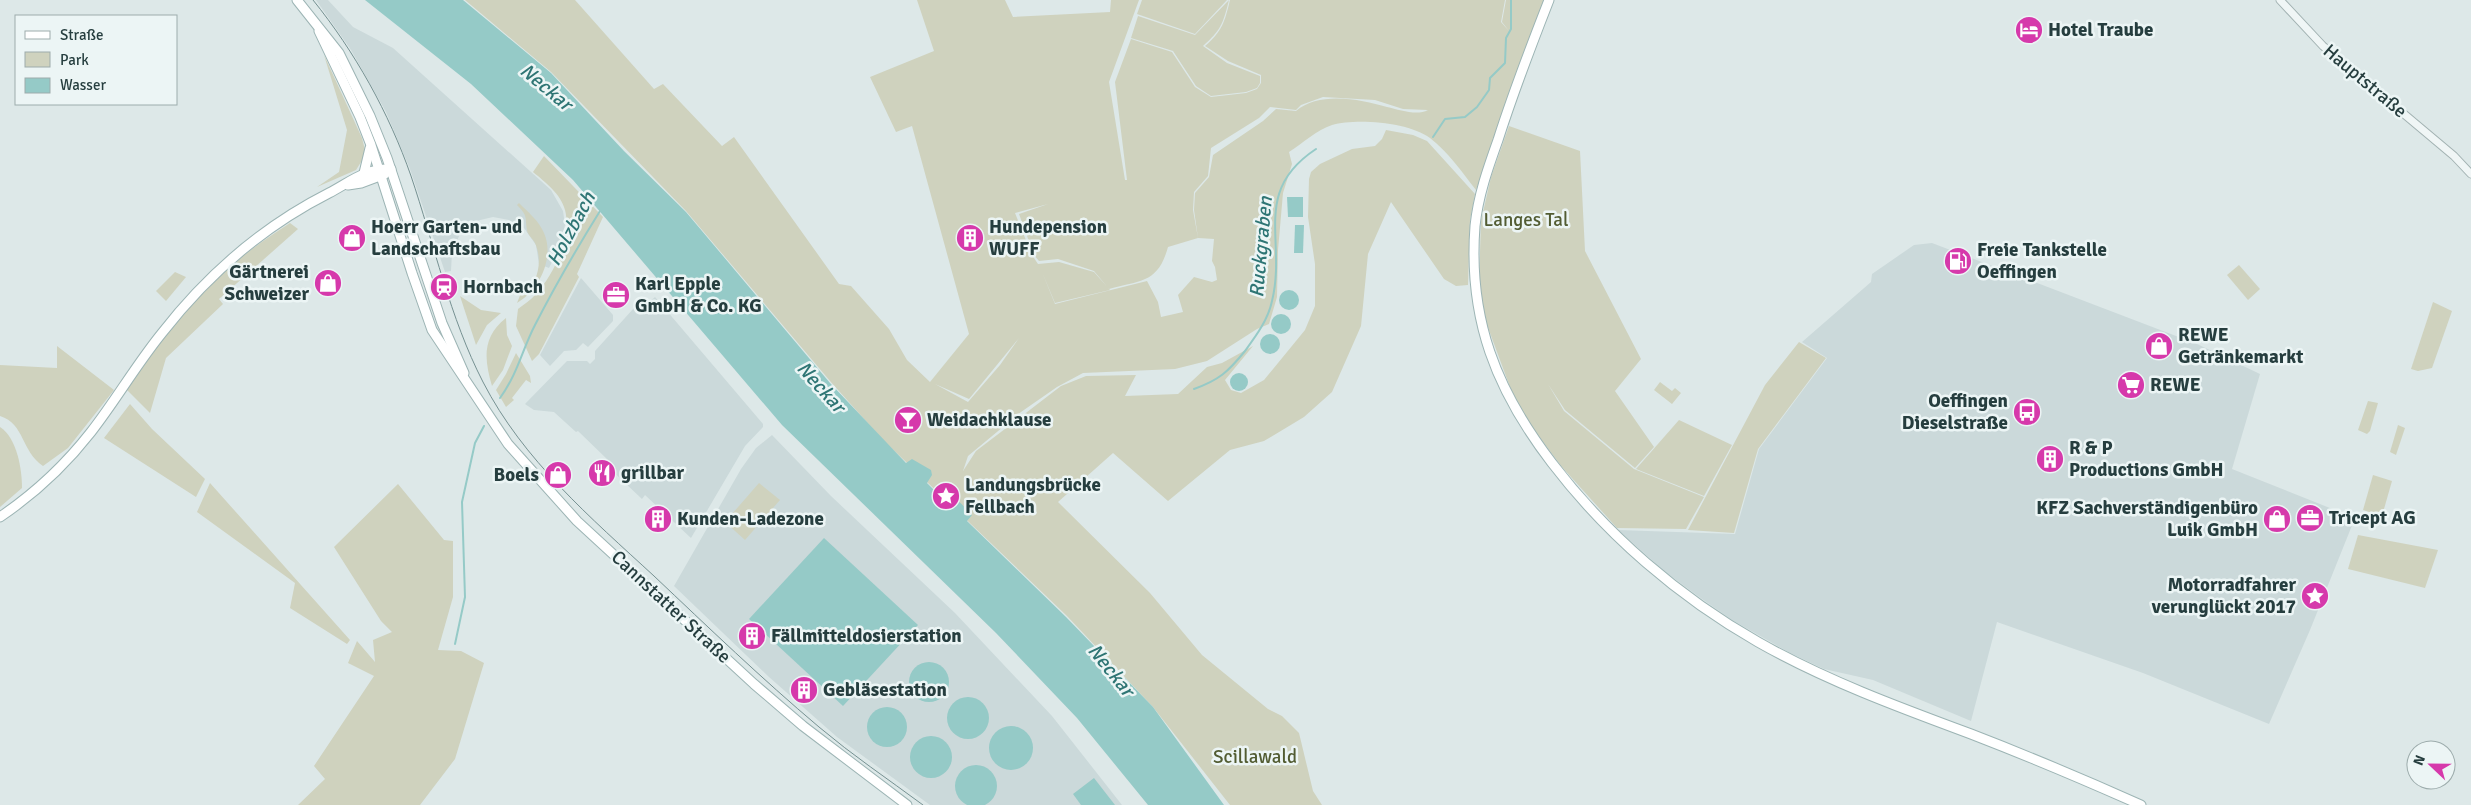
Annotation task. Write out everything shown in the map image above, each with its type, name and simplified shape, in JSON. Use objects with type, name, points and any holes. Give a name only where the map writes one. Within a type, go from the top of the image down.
[{"type":"main road","points":[[296,0],[319,31]]},
{"type":"main road","points":[[1549,0],[1486,175],[1475,222],[1474,284],[1477,308],[1489,354],[1509,400],[1538,446],[1576,493],[1613,532],[1662,576],[1729,624],[1821,674],[2141,805]]},
{"type":"main road","name":"Cannstatter Straße","points":[[319,31],[360,117],[371,145],[428,319],[441,346],[508,444],[577,521],[762,690],[803,726],[906,805]]},
{"type":"main road","name":"Cannstatter Straße","points":[[319,31],[338,53],[370,116],[391,169],[442,323],[464,370],[466,380]]},
{"type":"main road","points":[[364,173],[371,145]]},
{"type":"main road","points":[[345,185],[391,169]]},
{"type":"main road","points":[[0,517],[48,478],[79,447],[161,334],[196,292],[231,258],[291,213],[364,173],[380,172]]},
{"type":"street","name":"Hauptstraße","points":[[2280,0],[2323,46],[2454,156],[2471,174]]},
{"type":"shaded area","points":[[316,0],[328,0],[353,27],[393,48],[551,190],[563,211],[565,225],[559,248],[549,268],[539,264],[536,245],[524,228],[509,220],[493,217],[476,221],[460,234],[452,252],[451,271],[445,272],[410,169],[386,112],[351,50]]},
{"type":"shaded area","points":[[1932,243],[2197,344],[2260,374],[2232,469],[2355,518],[2310,630],[2269,724],[2143,673],[1997,622],[1971,721],[1873,680],[1824,669],[1790,653],[1732,620],[1702,599],[1664,571],[1618,530],[1735,534],[1759,449],[1827,358],[1802,342],[1871,282],[1872,274],[1914,245]]},
{"type":"shaded area","points":[[581,278],[613,315],[613,321],[588,347],[583,343],[576,350],[564,351],[550,366],[540,355]]},
{"type":"shaded area","points":[[655,297],[763,424],[763,427],[745,446],[691,538],[645,495],[642,499],[604,463],[607,459],[578,431],[576,432],[554,412],[534,410],[525,404],[567,361],[587,361],[590,364],[595,359],[595,351],[634,308],[639,312]]},
{"type":"shaded area","points":[[772,435],[831,496],[955,613],[1052,716],[1122,805],[930,805],[837,737],[769,677],[674,586],[741,469],[756,448]]},
{"type":"green space","name":"Scillawald","points":[[465,0],[575,0],[654,89],[663,84],[722,146],[734,137],[839,284],[851,286],[889,329],[907,360],[930,382],[969,334],[912,126],[896,132],[870,77],[934,51],[917,0],[1005,0],[1013,17],[1110,12],[1111,0],[1139,0],[1109,82],[1125,180],[1127,180],[1115,82],[1131,39],[1172,52],[1195,87],[1211,97],[1246,93],[1257,89],[1261,83],[1261,75],[1228,61],[1205,46],[1222,26],[1230,0],[1505,0],[1501,22],[1509,31],[1502,22],[1506,0],[1544,0],[1476,190],[1443,150],[1430,138],[1409,128],[1382,123],[1354,122],[1332,125],[1321,130],[1289,152],[1292,164],[1283,193],[1278,250],[1277,297],[1269,324],[1257,329],[1207,361],[1175,369],[1083,373],[1057,387],[1021,412],[968,456],[963,471],[976,451],[1061,386],[1086,376],[1136,375],[1125,396],[1178,394],[1207,367],[1222,363],[1253,346],[1225,380],[1231,390],[1241,393],[1264,380],[1305,330],[1315,306],[1315,264],[1308,217],[1309,179],[1311,172],[1320,164],[1352,149],[1375,146],[1382,139],[1386,130],[1413,135],[1427,141],[1475,194],[1470,220],[1468,285],[1456,286],[1444,279],[1391,202],[1368,254],[1361,326],[1332,392],[1304,417],[1264,441],[1230,450],[1168,501],[1113,453],[1058,502],[1150,593],[1202,655],[1268,709],[1282,716],[1299,733],[1313,791],[1322,805],[1230,805],[1153,707],[1067,616],[882,439],[830,381],[686,211],[551,72]],"holes":[[[1323,97],[1375,100],[1403,109],[1428,110],[1424,112],[1408,112],[1365,101],[1340,98],[1316,101],[1296,111],[1276,109],[1263,121],[1213,155],[1209,177],[1195,193],[1194,210],[1198,238],[1193,210],[1194,192],[1208,176],[1211,148],[1259,118],[1270,107],[1296,110],[1301,105]],[[1048,204],[1019,214],[1034,255],[1039,261],[1058,259],[1094,271],[1107,287],[1094,272],[1059,262],[1038,264],[1032,255],[1015,213]],[[1198,238],[1214,239],[1212,261],[1217,280],[1212,282],[1194,277],[1178,295],[1183,312],[1161,317],[1158,302],[1147,281],[1055,304],[1042,272],[1055,303],[1140,281],[1154,274],[1164,259],[1168,247]],[[1019,338],[1000,365],[968,402],[935,384],[969,399]]]},
{"type":"green space","points":[[1142,0],[1227,0],[1195,34],[1137,14]]},
{"type":"green space","points":[[1229,0],[1220,26],[1203,46],[1227,63],[1260,76],[1260,83],[1257,88],[1246,92],[1211,96],[1196,86],[1173,51],[1131,38],[1138,16],[1195,35]]},
{"type":"green space","points":[[324,55],[362,138],[366,154],[356,170],[317,187],[339,172],[347,130]]},
{"type":"green space","name":"Langes Tal","points":[[1509,126],[1580,151],[1585,251],[1641,359],[1615,391],[1654,447],[1635,468],[1565,410],[1548,384],[1564,411],[1634,469],[1704,497],[1686,529],[1617,528],[1561,466],[1526,419],[1514,398],[1486,322],[1479,284],[1481,221],[1491,177]]},
{"type":"green space","points":[[544,156],[603,217],[577,274],[579,277],[539,354],[532,361],[516,326],[518,309],[543,286],[555,266],[564,243],[567,221],[560,199],[533,172]]},
{"type":"green space","points":[[519,203],[542,229],[548,253],[538,282],[525,297],[517,303],[521,293],[525,295],[533,284],[539,264],[535,243],[527,232],[526,219],[517,205]]},
{"type":"green space","points":[[290,223],[298,229],[219,299],[223,304],[166,358],[150,413],[127,390],[156,348],[176,321],[210,284],[248,252]]},
{"type":"green space","points":[[2239,265],[2260,289],[2248,300],[2227,275]]},
{"type":"green space","points":[[175,272],[186,277],[166,301],[156,291]]},
{"type":"green space","points":[[460,296],[481,310],[501,313],[487,325],[476,345]]},
{"type":"green space","points":[[2433,302],[2452,311],[2432,368],[2418,371],[2411,369]]},
{"type":"green space","points":[[506,318],[507,335],[512,346],[503,370],[492,386],[487,367],[487,349],[493,333]]},
{"type":"green space","points":[[1799,342],[1826,358],[1758,449],[1734,533],[1688,530],[1765,385]]},
{"type":"green space","points":[[57,346],[114,390],[68,448],[43,466],[31,453],[14,425],[0,416],[0,365],[57,368]]},
{"type":"green space","points":[[516,353],[530,376],[531,383],[526,380],[512,398],[514,400],[506,407],[496,390]]},
{"type":"green space","points":[[1660,382],[1672,391],[1675,388],[1681,393],[1672,404],[1654,390]]},
{"type":"green space","points":[[2368,401],[2378,403],[2370,431],[2367,434],[2358,430]]},
{"type":"green space","points":[[130,404],[152,429],[205,479],[196,497],[104,438]]},
{"type":"green space","points":[[1679,420],[1732,445],[1704,496],[1636,469]]},
{"type":"green space","points":[[2398,425],[2405,428],[2396,455],[2390,452]]},
{"type":"green space","points":[[0,427],[11,438],[17,454],[20,463],[22,488],[0,507]]},
{"type":"green space","points":[[2373,475],[2392,481],[2382,516],[2363,510]]},
{"type":"green space","points":[[210,483],[350,640],[347,644],[290,608],[295,583],[197,512]]},
{"type":"green space","points":[[759,483],[780,500],[745,540],[725,522]]},
{"type":"green space","points":[[398,484],[444,540],[453,541],[453,597],[438,650],[461,651],[484,663],[455,759],[420,805],[298,805],[325,779],[314,766],[374,676],[348,663],[357,641],[375,662],[373,640],[392,632],[381,621],[334,547]]},
{"type":"green space","points":[[2358,535],[2438,550],[2425,588],[2348,569]]},
{"type":"water","name":"Neckar","points":[[365,0],[463,0],[551,73],[624,151],[686,212],[830,383],[906,463],[912,459],[931,470],[932,475],[927,483],[946,502],[951,498],[957,500],[972,515],[967,521],[1066,617],[1153,707],[1224,805],[1148,805],[1077,718],[996,633],[782,425],[573,180],[471,84]]},
{"type":"water","points":[[1287,197],[1303,197],[1303,217],[1288,217]]},
{"type":"water","points":[[1295,225],[1304,225],[1303,253],[1294,253]]},
{"type":"water","points":[[1289,290],[1296,293],[1299,300],[1296,307],[1289,310],[1282,307],[1279,300],[1282,293]]},
{"type":"water","points":[[1281,314],[1288,317],[1291,324],[1288,331],[1281,334],[1274,331],[1271,324],[1274,317]]},
{"type":"water","points":[[1270,334],[1277,337],[1280,344],[1277,351],[1270,354],[1263,351],[1260,344],[1263,337]]},
{"type":"water","points":[[1239,373],[1245,376],[1248,382],[1245,388],[1239,391],[1233,388],[1230,382],[1233,376]]},
{"type":"water","points":[[824,538],[918,625],[843,706],[749,619]]},
{"type":"water","points":[[933,662],[940,665],[946,671],[949,682],[948,690],[940,699],[933,702],[925,702],[918,699],[910,690],[909,678],[912,671],[921,663]]},
{"type":"water","points":[[972,697],[980,700],[986,706],[989,718],[986,730],[980,736],[964,739],[956,736],[950,730],[947,714],[950,706],[956,700]]},
{"type":"water","points":[[891,707],[898,710],[904,716],[907,727],[906,735],[898,744],[891,747],[883,747],[876,744],[868,735],[867,723],[870,716],[879,708]]},
{"type":"water","points":[[1011,726],[1023,730],[1029,736],[1033,748],[1029,760],[1023,766],[1011,770],[999,766],[993,760],[989,748],[993,736],[999,730]]},
{"type":"water","points":[[931,736],[946,742],[952,757],[946,772],[931,778],[916,772],[910,757],[916,742]]},
{"type":"water","points":[[972,765],[980,765],[991,771],[997,782],[997,790],[993,798],[982,806],[970,806],[964,803],[955,790],[955,782],[961,771]]},
{"type":"water","points":[[1094,778],[1115,805],[1081,805],[1073,794]]},
{"type":"waterway","name":"Ruckgraben","points":[[1433,137],[1445,119],[1465,117],[1477,107],[1489,90],[1490,78],[1505,63],[1506,38],[1511,29],[1511,0]]},
{"type":"waterway","name":"Ruckgraben","points":[[1194,389],[1217,379],[1228,370],[1245,351],[1265,321],[1272,301],[1276,279],[1275,218],[1277,200],[1284,182],[1296,165],[1316,149]]},
{"type":"waterway","name":"Holzbach","points":[[500,398],[516,371],[543,310],[566,267],[600,211]]},
{"type":"waterway","name":"Holzbach","points":[[455,644],[465,597],[462,502],[475,443],[484,426]]},
{"type":"tram line","points":[[313,0],[357,62],[392,129],[411,176],[443,280],[471,358],[499,410],[518,437],[538,462],[583,510],[756,672],[857,757],[923,805]]},
{"type":"place","name":"Hotel Traube","points":[[2029,30]]},
{"type":"place","name":"Hoerr Garten- und Landschaftsbau","points":[[352,238]]},
{"type":"place","name":"Hundepension WUFF","points":[[970,238]]},
{"type":"place","name":"Freie Tankstelle Oeffingen","points":[[1958,261]]},
{"type":"place","name":"Gärtnerei Schweizer","points":[[328,283]]},
{"type":"place","name":"Hornbach","points":[[444,287]]},
{"type":"place","name":"Karl Epple GmbH & Co. KG","points":[[616,295]]},
{"type":"place","name":"REWE Getränkemarkt","points":[[2159,346]]},
{"type":"place","name":"REWE","points":[[2131,385]]},
{"type":"place","name":"Oeffingen Dieselstraße","points":[[2027,412]]},
{"type":"place","name":"Weidachklause","points":[[908,420]]},
{"type":"place","name":"R & P Productions GmbH","points":[[2050,459]]},
{"type":"place","name":"grillbar","points":[[602,473]]},
{"type":"place","name":"Boels","points":[[558,475]]},
{"type":"place","name":"Landungsbrücke Fellbach","points":[[946,496]]},
{"type":"place","name":"Tricept AG","points":[[2310,518]]},
{"type":"place","name":"Kunden-Ladezone","points":[[658,519]]},
{"type":"place","name":"KFZ Sachverständigenbüro Luik GmbH","points":[[2277,519]]},
{"type":"place","name":"Motorradfahrer verunglückt 2017","points":[[2315,596]]},
{"type":"place","name":"Fällmitteldosierstation","points":[[752,636]]},
{"type":"place","name":"Gebläsestation","points":[[804,690]]}]
